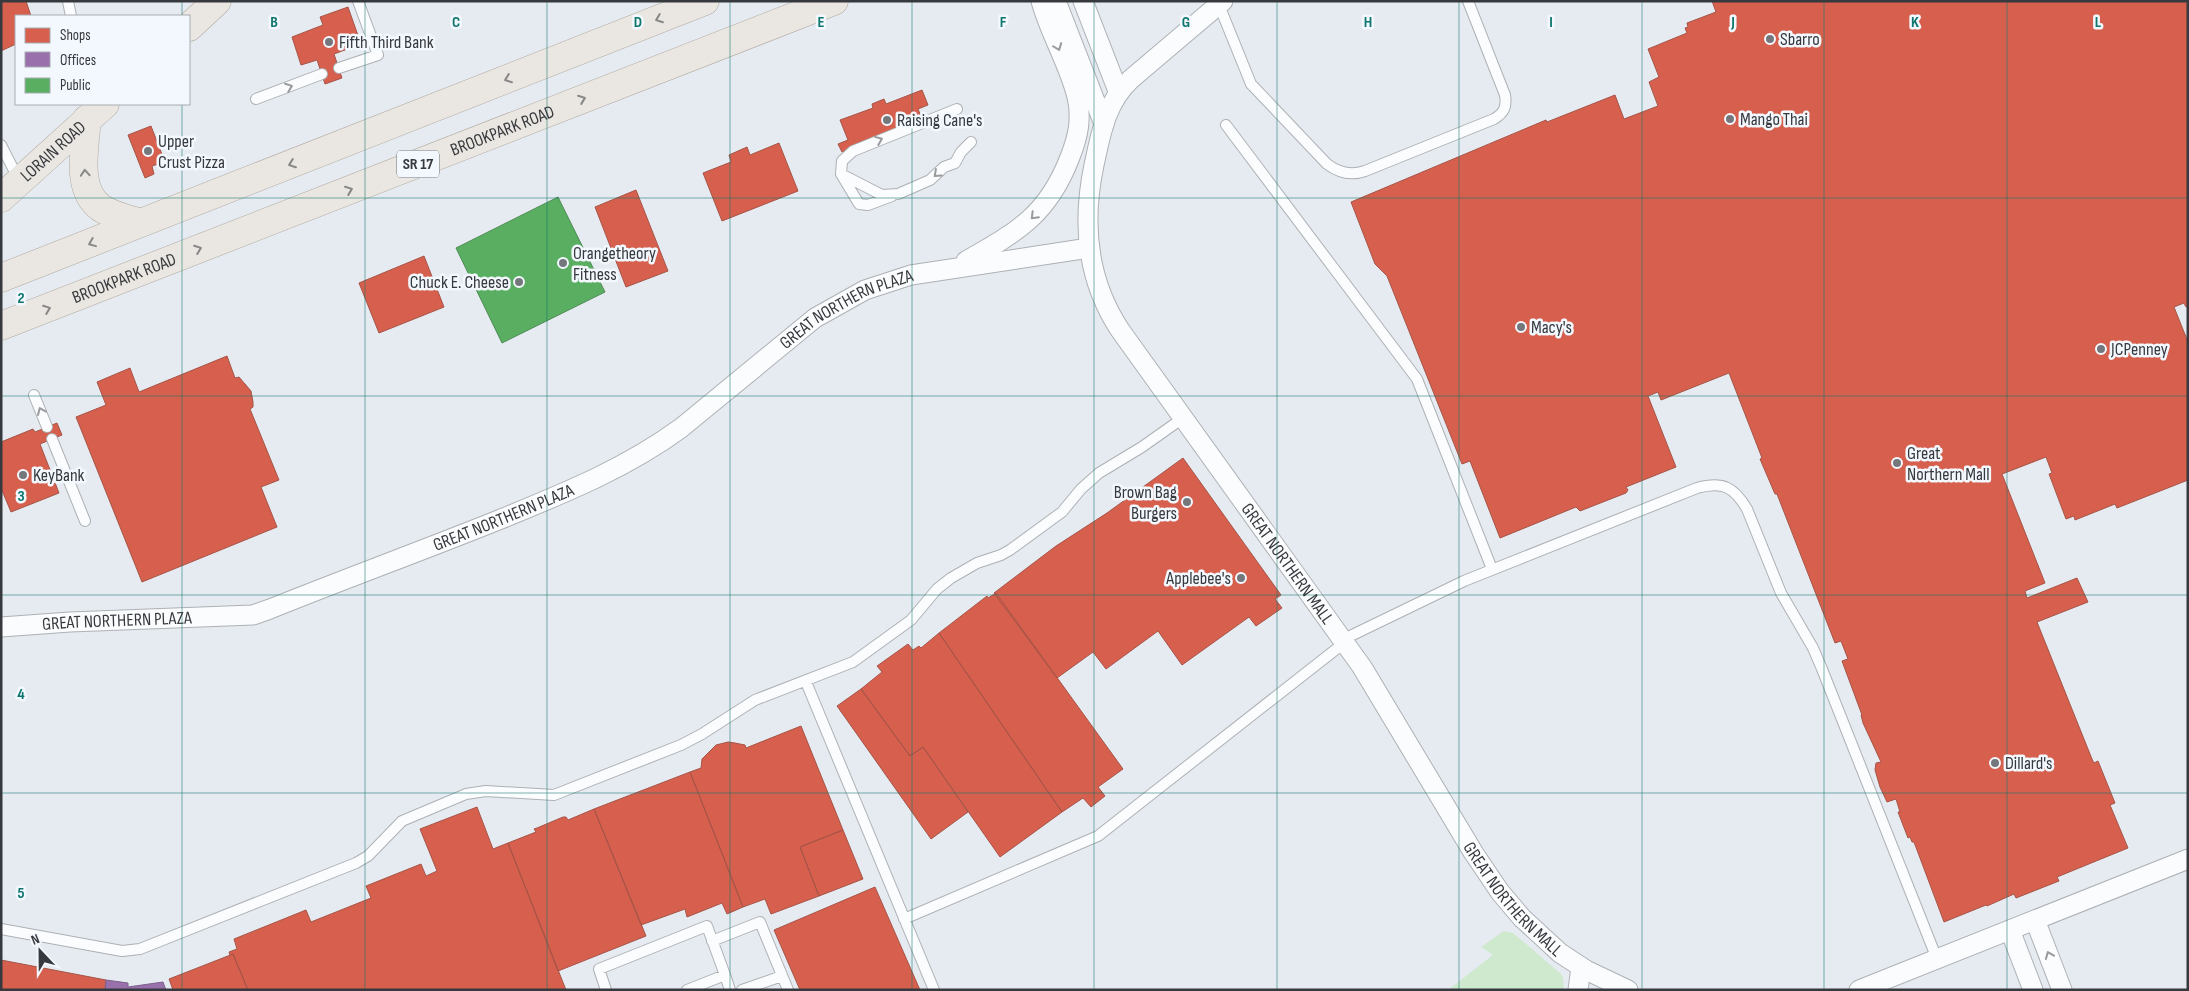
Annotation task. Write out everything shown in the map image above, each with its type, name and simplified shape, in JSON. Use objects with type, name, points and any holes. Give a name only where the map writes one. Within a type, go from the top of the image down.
[{"type":"main road","points":[[190,26],[217,1]]},
{"type":"main road","name":"SR 17","points":[[1,278],[705,1]]},
{"type":"main road","name":"BROOKPARK ROAD","points":[[1,326],[834,1]]},
{"type":"main road","points":[[96,112],[84,177],[92,200],[101,208],[120,217],[141,223]]},
{"type":"main road","name":"LORAIN ROAD","points":[[10,189],[96,112]]},
{"type":"street","name":"GREAT NORTHERN PLAZA","points":[[954,268],[997,244],[1025,225],[1052,196],[1063,177],[1077,138],[1078,105],[1073,84],[1041,1]]},
{"type":"street","points":[[1056,1],[1104,124]]},
{"type":"street","points":[[1083,1],[1118,91]]},
{"type":"street","name":"GREAT NORTHERN MALL","points":[[1221,3],[1140,70],[1118,91],[1098,144],[1088,198],[1089,248],[1098,285],[1115,321],[1370,679],[1490,879],[1534,931],[1560,953],[1607,986],[1628,990]]},
{"type":"street","name":"GREAT NORTHERN PLAZA","points":[[1,627],[70,622],[252,615],[270,609],[594,481],[665,440],[824,312],[876,285],[910,276],[954,268],[1089,248]]},
{"type":"street","points":[[1859,990],[2188,860]]},
{"type":"street","points":[[2035,920],[2062,990]]},
{"type":"street","points":[[2010,930],[2033,990]]},
{"type":"street","name":"GREAT NORTHERN MALL","points":[[1578,990],[1581,967]]},
{"type":"lane","points":[[68,1],[71,15]]},
{"type":"lane","points":[[339,68],[378,55],[358,1]]},
{"type":"lane","points":[[1221,3],[1251,84],[1327,164],[1340,172],[1353,174],[1494,120],[1504,112],[1506,106],[1505,95],[1468,1]]},
{"type":"lane","points":[[256,99],[322,74]]},
{"type":"lane","points":[[957,109],[853,150],[842,161],[841,174],[859,204],[868,205],[930,180],[944,167],[955,163],[961,152],[971,142]]},
{"type":"lane","points":[[1226,125],[1417,379],[1492,569]]},
{"type":"lane","points":[[1,145],[10,189]]},
{"type":"lane","points":[[841,174],[882,195],[898,194]]},
{"type":"lane","points":[[34,395],[48,427]]},
{"type":"lane","points":[[1,929],[122,951],[140,949],[360,861],[368,856],[397,824],[415,814],[466,794],[479,791],[548,795],[561,793],[674,748],[702,734],[755,700],[806,682],[858,659],[915,616],[937,589],[951,578],[977,563],[1001,556],[1010,550],[1062,512],[1081,489],[1099,473],[1142,447],[1183,418]]},
{"type":"lane","points":[[52,439],[86,521]]},
{"type":"lane","points":[[904,919],[1098,836],[1343,641],[1492,569],[1697,488],[1716,484],[1734,492],[1747,509],[1785,602],[1817,656],[1937,959]]},
{"type":"lane","points":[[806,682],[934,990]]},
{"type":"lane","points":[[712,941],[760,922],[788,990]]},
{"type":"lane","points":[[606,990],[599,969],[706,926],[730,990]]},
{"type":"lane","points":[[687,990],[725,975]]},
{"type":"lane","points":[[742,990],[782,976]]},
{"type":"green space","points":[[1504,931],[1513,933],[1560,973],[1563,977],[1564,990],[1448,990],[1493,955],[1481,947]]},
{"type":"building: Shops","points":[[1,1],[26,1],[31,15],[15,15],[15,44],[1,51]]},
{"type":"building: Shops","name":"Great Northern Mall","points":[[1712,1],[2188,1],[2188,306],[2186,307],[2184,303],[2174,307],[2188,342],[2188,480],[2117,508],[2115,504],[2075,520],[2074,516],[2066,519],[2049,474],[2052,473],[2046,457],[2002,474],[2045,583],[2025,591],[2027,598],[2077,578],[2088,602],[2037,622],[2092,759],[2094,763],[2098,761],[2115,803],[2110,805],[2128,848],[2057,877],[2059,881],[2016,898],[2014,894],[1944,922],[1914,842],[1912,842],[1910,837],[1908,838],[1898,812],[1900,812],[1896,799],[1887,802],[1880,787],[1875,770],[1876,763],[1881,762],[1863,723],[1862,715],[1842,661],[1848,659],[1841,641],[1835,643],[1777,494],[1775,494],[1760,459],[1762,458],[1729,373],[1661,400],[1658,392],[1648,396],[1676,467],[1626,487],[1628,490],[1626,493],[1580,511],[1576,507],[1500,538],[1470,461],[1462,464],[1387,276],[1375,264],[1351,202],[1546,120],[1547,122],[1615,95],[1624,119],[1658,106],[1649,82],[1659,77],[1648,49],[1687,33],[1685,28],[1688,27],[1687,23],[1716,12]]},
{"type":"building: Shops","points":[[348,7],[361,44],[334,54],[342,78],[325,84],[317,60],[301,65],[292,37],[323,25],[320,17]]},
{"type":"building: Shops","points":[[922,90],[928,105],[918,109],[923,121],[857,143],[859,145],[842,152],[838,144],[848,140],[840,120],[873,108],[872,104],[884,99],[886,104]]},
{"type":"building: Shops","points":[[151,126],[165,162],[152,166],[154,174],[145,178],[128,135]]},
{"type":"building: Shops","points":[[779,143],[798,191],[722,221],[703,173],[731,162],[729,155],[747,147],[750,155]]},
{"type":"building: Shops","points":[[636,190],[668,271],[626,287],[595,207]]},
{"type":"building: Shops","points":[[424,256],[444,307],[379,333],[359,283]]},
{"type":"building: Shops","points":[[227,356],[235,378],[239,377],[251,391],[253,407],[250,409],[279,480],[261,487],[277,527],[142,582],[76,417],[106,405],[97,382],[130,368],[139,392]]},
{"type":"building: Shops","points":[[57,423],[62,435],[40,444],[59,493],[11,512],[1,488],[1,442],[33,429],[35,432]]},
{"type":"building: Shops","points":[[1183,458],[1281,595],[1275,599],[1282,608],[1256,626],[1249,617],[1182,665],[1158,631],[1106,669],[1093,652],[1057,678],[994,593],[1056,546],[1107,513]]},
{"type":"building: Shops","points":[[996,593],[1123,769],[1098,787],[1105,796],[1091,807],[1083,798],[1062,812],[939,633],[987,596],[988,598]]},
{"type":"building: Shops","points":[[939,633],[1062,812],[1000,857],[923,747],[910,756],[861,689],[882,672],[877,666],[908,644],[913,650],[919,646],[921,648]]},
{"type":"building: Shops","points":[[861,689],[910,756],[923,747],[968,812],[931,839],[837,706]]},
{"type":"building: Shops","points":[[801,726],[843,830],[800,847],[819,896],[771,914],[765,899],[743,907],[690,772],[701,768],[702,759],[716,745],[728,742],[745,745],[746,748]]},
{"type":"building: Shops","points":[[690,772],[743,907],[727,914],[722,903],[687,917],[685,909],[641,925],[594,809]]},
{"type":"building: Shops","points":[[477,807],[493,849],[508,843],[566,990],[248,990],[233,954],[230,955],[229,952],[237,949],[234,939],[306,910],[311,922],[371,898],[366,886],[421,864],[426,876],[437,871],[420,829]]},
{"type":"building: Shops","points":[[594,809],[646,936],[558,971],[508,843],[536,832],[534,829],[563,817],[566,817],[568,820]]},
{"type":"building: Shops","points":[[843,830],[863,879],[819,896],[800,847]]},
{"type":"building: Shops","points":[[875,887],[920,990],[800,990],[774,930]]},
{"type":"building: Shops","points":[[233,954],[248,990],[173,990],[169,979]]},
{"type":"building: Shops","points":[[1,960],[106,980],[105,990],[1,990]]},
{"type":"building: Offices","points":[[106,980],[128,983],[128,987],[163,982],[166,990],[105,990]]},
{"type":"building: Public","points":[[558,197],[605,292],[502,343],[456,248]]},
{"type":"place","name":"Sbarro","points":[[1770,39]]},
{"type":"place","name":"Fifth Third Bank","points":[[329,42]]},
{"type":"place","name":"Mango Thai","points":[[1730,119]]},
{"type":"place","name":"Raising Cane's","points":[[887,120]]},
{"type":"place","name":"Upper Crust Pizza","points":[[148,151]]},
{"type":"place","name":"Orangetheory Fitness","points":[[563,263]]},
{"type":"place","name":"Chuck E. Cheese","points":[[519,282]]},
{"type":"place","name":"Macy's","points":[[1521,327]]},
{"type":"place","name":"JCPenney","points":[[2101,349]]},
{"type":"place","name":"Great Northern Mall","points":[[1897,463]]},
{"type":"place","name":"KeyBank","points":[[23,475]]},
{"type":"place","name":"Brown Bag Burgers","points":[[1187,502]]},
{"type":"place","name":"Applebee's","points":[[1241,578]]},
{"type":"place","name":"Dillard's","points":[[1995,763]]}]
